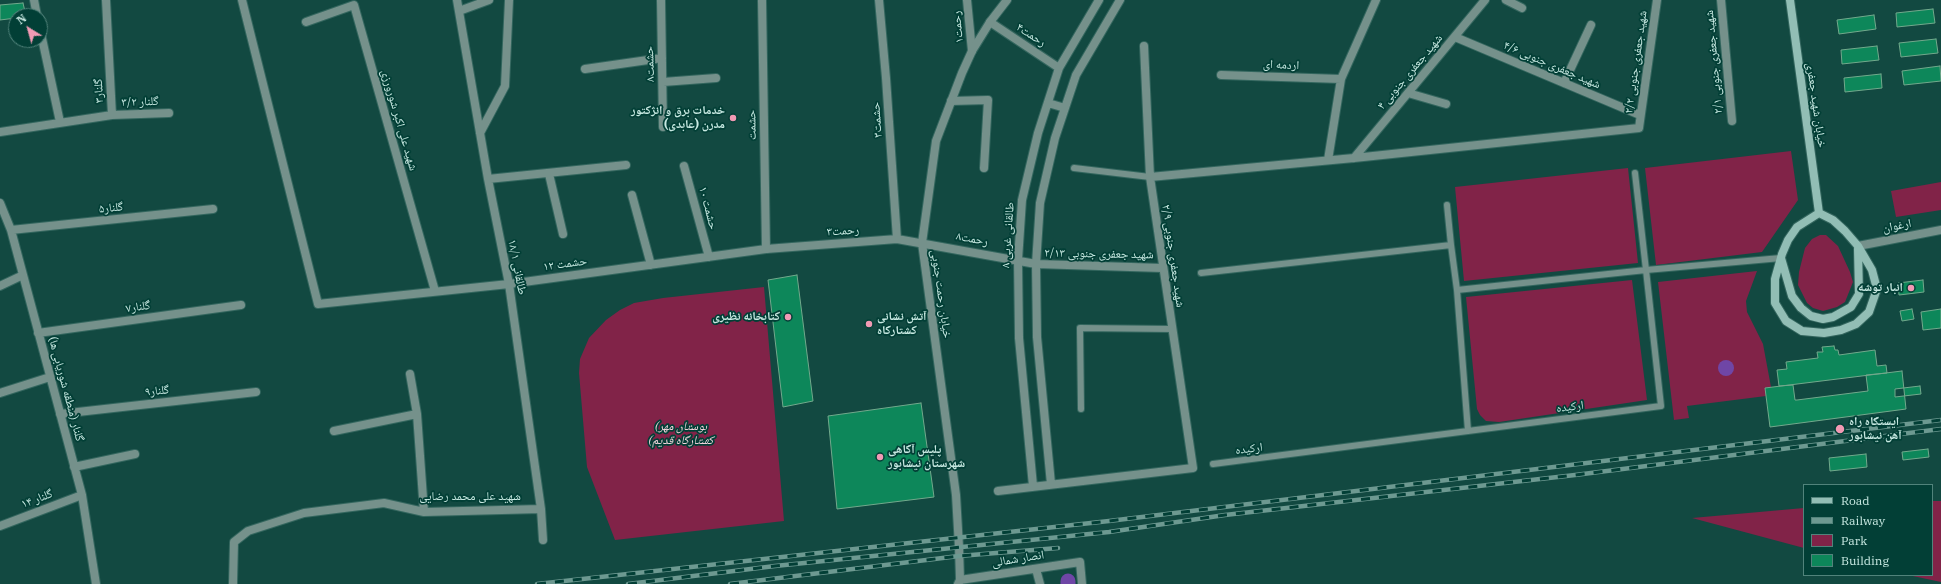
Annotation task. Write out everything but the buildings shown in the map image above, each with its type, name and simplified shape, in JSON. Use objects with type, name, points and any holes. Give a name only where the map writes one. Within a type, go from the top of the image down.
[{"type":"main road","name":"خیابان شهید جعفری","points":[[1790,0],[1818,213]]},
{"type":"main road","points":[[1818,213],[1833,220],[1858,246],[1872,270],[1878,289],[1869,312],[1856,324],[1842,330],[1824,333],[1802,331],[1786,321],[1775,303],[1774,279],[1788,240],[1797,228],[1818,213]]},
{"type":"main road","points":[[1781,258],[1792,296],[1801,308],[1811,316],[1823,318],[1833,317],[1851,307],[1859,294],[1858,246]]},
{"type":"street","name":"گلنار۳","points":[[0,132],[112,115],[106,0]]},
{"type":"street","name":"حشمت ۱۲","points":[[242,0],[318,304],[509,284],[766,249]]},
{"type":"street","name":"طالقانی ۱۸/۱","points":[[457,0],[488,179],[509,284],[541,509],[543,540]]},
{"type":"street","points":[[459,11],[489,0]]},
{"type":"street","points":[[480,132],[505,86],[509,0]]},
{"type":"street","name":"حشمت۸","points":[[661,0],[663,127]]},
{"type":"street","name":"حشمت","points":[[762,0],[766,249]]},
{"type":"street","name":"حشمت۳","points":[[879,0],[897,239]]},
{"type":"street","name":"رحمت۱","points":[[967,0],[972,51]]},
{"type":"street","name":"خیابان رحمت جنوبی","points":[[959,582],[956,495],[922,243],[936,141],[972,51],[990,22],[1008,0]]},
{"type":"street","name":"طالقانی غربی ۸","points":[[1033,486],[1019,338],[1018,260],[1022,200],[1038,133],[1059,68],[1099,0]]},
{"type":"street","points":[[998,491],[1051,484],[1037,337],[1036,264],[1040,203],[1055,138],[1076,75],[1120,0]]},
{"type":"street","points":[[1328,160],[1341,79],[1376,0]]},
{"type":"street","name":"شهید جعفری جنوبی ۴","points":[[1354,158],[1485,0]]},
{"type":"street","points":[[1506,0],[1522,8]]},
{"type":"street","name":"شهید جعفری جنوبی ۲/۲","points":[[1354,158],[1639,128],[1657,0]]},
{"type":"street","name":"شهید جعفری جنوبی ۲/۱","points":[[1721,0],[1732,121]]},
{"type":"street","name":"شهید علی اکبر شورورزی","points":[[306,22],[354,5],[435,291]]},
{"type":"street","name":"رحمت۴","points":[[990,22],[1059,68]]},
{"type":"street","points":[[1564,83],[1591,25]]},
{"type":"street","name":"شهید جعفری جنوبی ۴/۶","points":[[1455,37],[1640,115]]},
{"type":"street","name":"شهید جعفری جنوبی ۲/۹","points":[[1051,484],[1193,468],[1162,268],[1150,177],[1144,46]]},
{"type":"street","points":[[44,48],[60,122]]},
{"type":"street","points":[[585,69],[662,58]]},
{"type":"street","name":"اردمه ای","points":[[1221,76],[1341,79]]},
{"type":"street","points":[[663,82],[716,78]]},
{"type":"street","points":[[1408,93],[1446,104]]},
{"type":"street","points":[[951,101],[988,100],[984,168]]},
{"type":"street","points":[[1048,103],[1065,108]]},
{"type":"street","name":"گلنار ۳/۲","points":[[112,115],[170,113]]},
{"type":"street","points":[[1150,177],[1354,158]]},
{"type":"street","points":[[488,179],[626,165]]},
{"type":"street","name":"حشمت ۱۰","points":[[684,166],[709,257]]},
{"type":"street","points":[[549,174],[563,234]]},
{"type":"street","points":[[632,195],[651,265]]},
{"type":"street","name":"گلنار (منطقه شوریابی ها)","points":[[0,203],[11,230],[82,495],[96,584]]},
{"type":"street","name":"گلنار۵","points":[[11,230],[213,209]]},
{"type":"street","name":"ارغوان","points":[[1858,246],[1941,230]]},
{"type":"street","name":"رحمت۳","points":[[766,249],[897,239],[922,243]]},
{"type":"street","name":"رحمت۸","points":[[922,243],[1036,264]]},
{"type":"street","name":"شهید جعفری جنوبی ۲/۱۳","points":[[1036,264],[1162,268]]},
{"type":"street","points":[[0,286],[23,275]]},
{"type":"street","name":"گلنار۷","points":[[38,333],[241,305]]},
{"type":"street","points":[[410,374],[417,414],[424,512]]},
{"type":"street","points":[[0,392],[50,377]]},
{"type":"street","name":"گلنار۹","points":[[60,414],[256,392]]},
{"type":"street","points":[[334,431],[417,414]]},
{"type":"street","points":[[74,467],[135,454]]},
{"type":"street","name":"گلنار ۱۴","points":[[0,526],[82,495]]},
{"type":"street","name":"شهید علی محمد رضایی","points":[[233,584],[234,542],[248,531],[304,513],[384,503],[424,512],[541,509]]},
{"type":"street","name":"انصار شمالی","points":[[959,582],[1080,562],[1082,584]]},
{"type":"street","points":[[1036,569],[1040,584]]},
{"type":"lane","points":[[1074,168],[1150,177]]},
{"type":"lane","points":[[1635,173],[1646,270]]},
{"type":"lane","points":[[1446,205],[1457,290],[1468,431]]},
{"type":"lane","points":[[1201,273],[1451,245]]},
{"type":"lane","points":[[1457,290],[1646,270],[1781,258]]},
{"type":"lane","name":"ارکیده","points":[[1213,464],[1661,406],[1646,270]]},
{"type":"lane","points":[[1081,409],[1080,328],[1172,329]]},
{"type":"green space","points":[[1791,151],[1798,200],[1762,252],[1656,265],[1645,168]]},
{"type":"green space","points":[[1628,168],[1638,263],[1464,281],[1455,187]]},
{"type":"green space","points":[[1941,182],[1941,210],[1896,217],[1891,191]]},
{"type":"green space","points":[[1820,235],[1826,235],[1838,246],[1853,282],[1845,302],[1837,307],[1823,311],[1813,308],[1807,303],[1798,285],[1799,272],[1805,248],[1812,239]]},
{"type":"green space","points":[[1757,271],[1746,301],[1747,312],[1763,344],[1771,387],[1765,388],[1766,396],[1687,406],[1689,418],[1674,420],[1658,282]]},
{"type":"green space","points":[[1632,280],[1647,400],[1499,422],[1486,421],[1480,415],[1477,409],[1466,297]]},
{"type":"green space","name":"(بوستان مهر (کشتارگاه قدیم","points":[[764,287],[784,521],[615,540],[587,467],[579,373],[580,359],[589,338],[606,320],[620,310],[634,303],[663,298]]},
{"type":"green space","points":[[1933,501],[1941,501],[1941,582],[1913,576],[1933,576]]},
{"type":"green space","points":[[1803,508],[1803,548],[1692,518]]},
{"type":"shaded area","points":[[1726,360],[1732,362],[1734,368],[1732,374],[1726,376],[1720,374],[1718,368],[1720,362]]},
{"type":"railway","points":[[537,584],[1109,521],[1941,420]]},
{"type":"railway","points":[[628,584],[775,566],[1109,532],[1225,515],[1575,475],[1941,429]]},
{"type":"railway","points":[[730,584],[959,556],[1058,548]]},
{"type":"place","name":"خدمات برق و انژکتور مدرن (عابدی)","points":[[733,118]]},
{"type":"place","name":"انبار توشه","points":[[1911,288]]},
{"type":"place","name":"کتابخانه نظیری","points":[[788,317]]},
{"type":"place","name":"آتش نشانی کشتارگاه","points":[[869,324]]},
{"type":"place","name":"ایستگاه راه‌ آهن نیشابور","points":[[1840,429]]},
{"type":"place","name":"پلیس آگاهی شهرستان نیشابور","points":[[880,457]]}]
